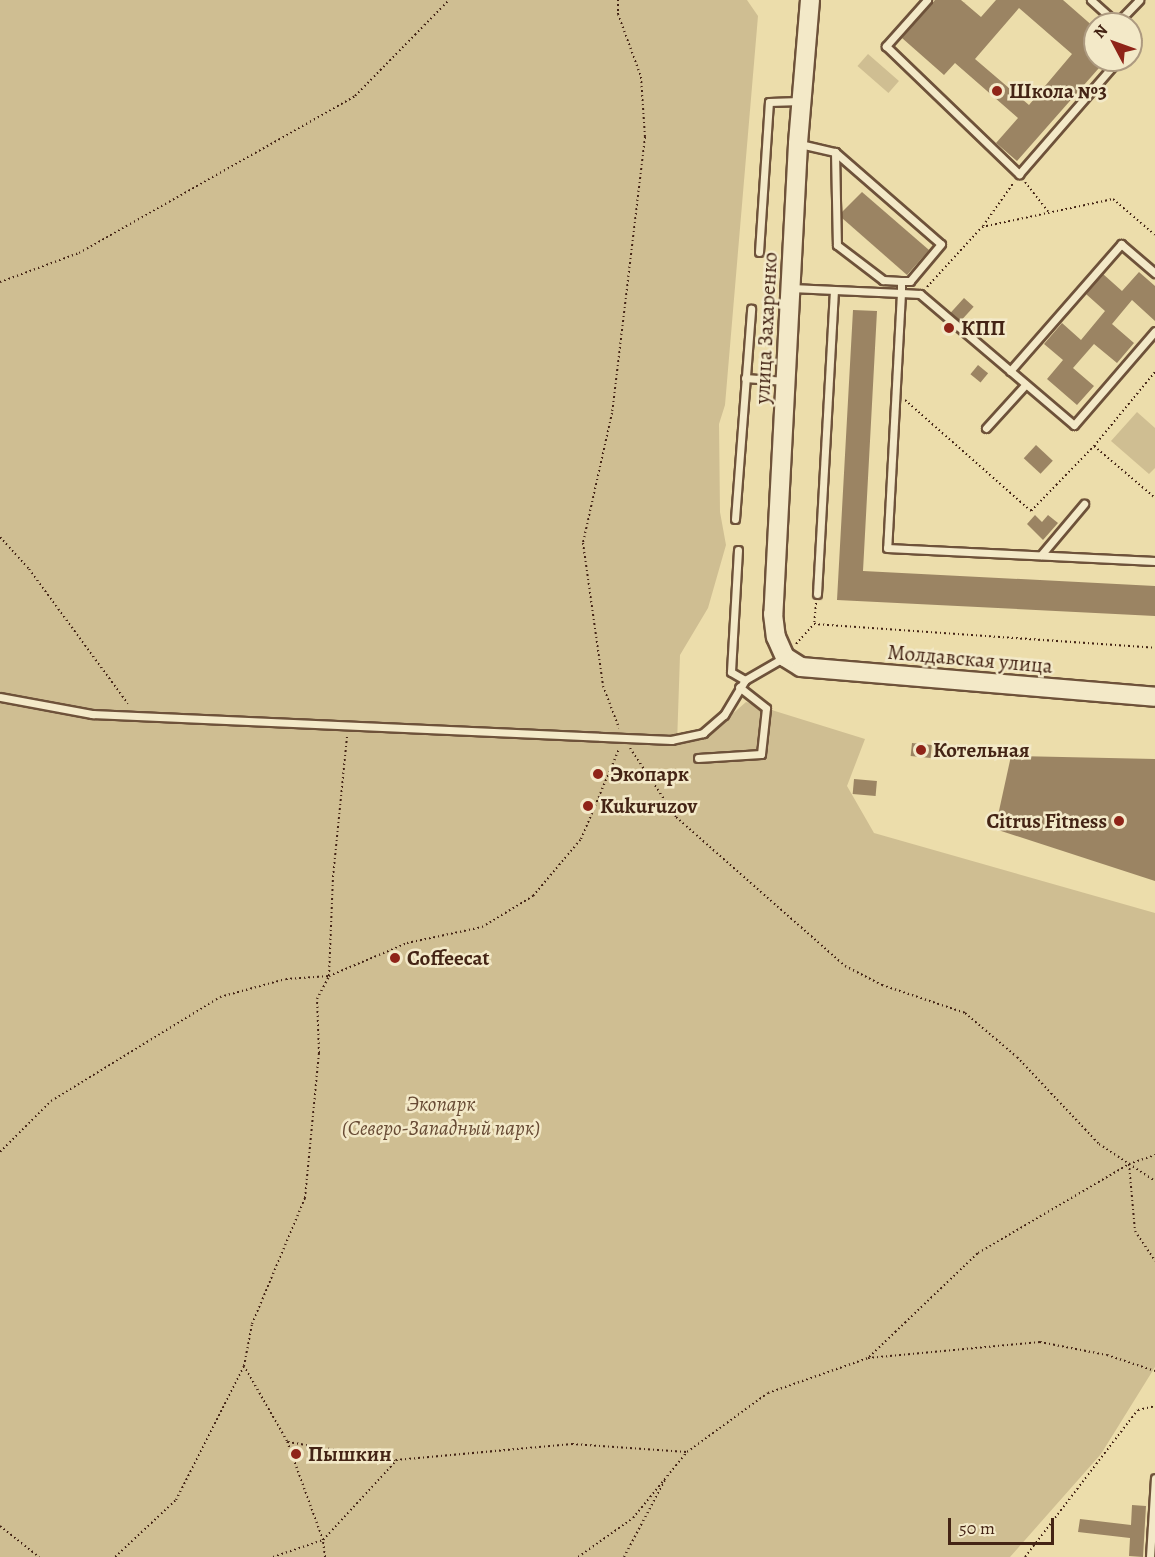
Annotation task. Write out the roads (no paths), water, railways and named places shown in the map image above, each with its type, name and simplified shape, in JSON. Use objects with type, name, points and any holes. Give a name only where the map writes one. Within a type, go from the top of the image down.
[{"type":"street","name":"улица Захаренко","points":[[785,657],[776,637],[773,614],[800,101],[810,0]]},
{"type":"street","name":"Молдавская улица","points":[[785,657],[801,667],[818,669],[1155,697]]},
{"type":"lane","points":[[927,0],[886,46],[1019,174],[1108,72]]},
{"type":"lane","points":[[1091,0],[1104,12]]},
{"type":"lane","points":[[1128,12],[1138,0]]},
{"type":"lane","points":[[759,252],[769,102],[800,101]]},
{"type":"lane","points":[[798,144],[835,152],[941,244],[910,281],[883,279],[837,244],[835,152]]},
{"type":"lane","points":[[1010,371],[1121,244],[1155,273]]},
{"type":"lane","points":[[901,281],[886,548],[1155,561]]},
{"type":"lane","points":[[790,288],[920,294],[1074,425],[1155,331]]},
{"type":"lane","points":[[817,594],[834,291]]},
{"type":"lane","points":[[735,519],[751,309]]},
{"type":"lane","points":[[745,378],[785,381]]},
{"type":"lane","points":[[986,428],[1026,384]]},
{"type":"lane","points":[[1041,555],[1084,504]]},
{"type":"lane","points":[[738,550],[731,672],[745,680]]},
{"type":"lane","points":[[0,697],[93,714],[137,717],[348,728],[671,740],[704,733],[724,715],[745,680],[785,657]]},
{"type":"lane","points":[[698,758],[761,754],[766,708],[740,687]]},
{"type":"lane","points":[[1150,1557],[1155,1478]]},
{"type":"place","name":"Школа №3","points":[[997,91]]},
{"type":"place","name":"КПП","points":[[949,328]]},
{"type":"place","name":"Котельная","points":[[921,750]]},
{"type":"place","name":"Экопарк","points":[[598,774]]},
{"type":"place","name":"Kukuruzov","points":[[588,806]]},
{"type":"place","name":"Citrus Fitness","points":[[1119,821]]},
{"type":"place","name":"Coffeecat","points":[[395,958]]},
{"type":"place","name":"Пышкин","points":[[296,1454]]},
{"type":"park label","name":"Экопарк (Северо-Западный парк)","points":[[441,1116]]}]
